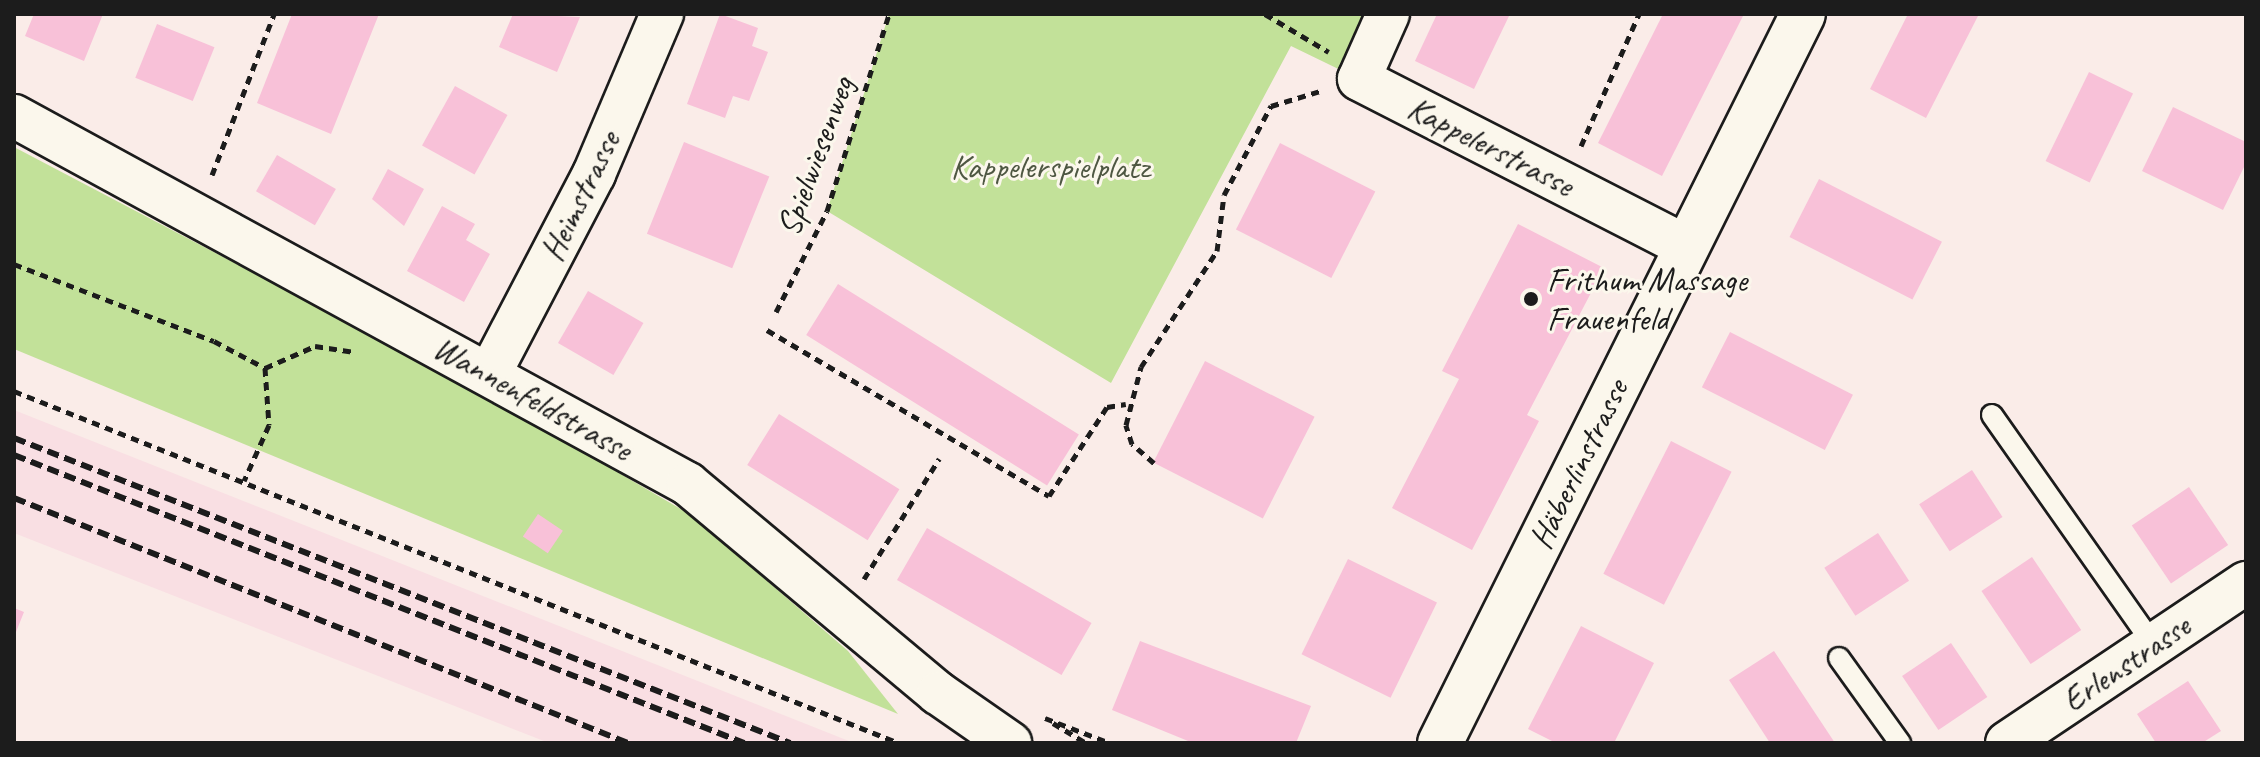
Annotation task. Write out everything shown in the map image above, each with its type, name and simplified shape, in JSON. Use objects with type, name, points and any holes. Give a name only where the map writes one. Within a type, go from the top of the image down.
[{"type":"street","name":"Heimstrasse","points":[[490,373],[594,174],[662,14]]},
{"type":"street","points":[[1359,79],[1388,14]]},
{"type":"street","name":"Häberlinstrasse","points":[[1444,742],[1803,14]]},
{"type":"street","name":"Kappelerstrasse","points":[[1359,79],[1686,246]]},
{"type":"street","name":"Wannenfeldstrasse","points":[[14,116],[490,373],[688,484],[938,693],[1010,743]]},
{"type":"street","name":"Erlenstrasse","points":[[2007,743],[2246,583]]},
{"type":"lane","points":[[1992,415],[2153,644]]},
{"type":"lane","points":[[1839,658],[1900,743]]},
{"type":"path","points":[[221,180],[210,174],[274,14]]},
{"type":"path","name":"Spielwiesenweg","points":[[776,312],[827,211],[889,14]]},
{"type":"path","points":[[1265,14],[1359,79]]},
{"type":"path","points":[[1562,183],[1639,14]]},
{"type":"path","points":[[1154,463],[1132,444],[1126,404],[1168,320],[1217,251],[1224,195],[1271,106],[1359,79]]},
{"type":"path","points":[[14,264],[214,341],[265,368],[269,425],[244,481]]},
{"type":"path","points":[[767,330],[1049,496],[1107,407],[1126,404]]},
{"type":"path","points":[[14,391],[899,743]]},
{"type":"path","points":[[857,590],[939,459]]},
{"type":"path","points":[[1050,721],[1086,743]]},
{"type":"shaded area","points":[[14,410],[854,743],[549,743],[14,533]]},
{"type":"green space","name":"Kappelerspielplatz","points":[[889,14],[1388,14],[1359,79],[1291,46],[1111,383],[827,211]]},
{"type":"green space","points":[[14,147],[480,392],[691,515],[848,651],[898,714],[14,349]]},
{"type":"building","points":[[34,14],[103,14],[84,61],[25,36]]},
{"type":"building","points":[[292,14],[379,14],[331,134],[257,103]]},
{"type":"building","points":[[513,14],[580,17],[557,72],[499,47]]},
{"type":"building","points":[[720,14],[758,28],[752,46],[768,52],[749,101],[733,96],[725,118],[687,104]]},
{"type":"building","points":[[1437,14],[1510,14],[1474,89],[1415,61]]},
{"type":"building","points":[[1663,14],[1744,14],[1662,176],[1598,143]]},
{"type":"building","points":[[1908,14],[1979,14],[1926,118],[1870,89]]},
{"type":"building","points":[[157,24],[214,47],[193,101],[135,78]]},
{"type":"building","points":[[2089,72],[2133,93],[2090,182],[2046,161]]},
{"type":"building","points":[[455,86],[507,115],[475,175],[422,145]]},
{"type":"building","points":[[2173,107],[2246,142],[2246,163],[2223,210],[2142,171]]},
{"type":"building","points":[[684,142],[769,176],[732,268],[647,234]]},
{"type":"building","points":[[1280,143],[1375,192],[1331,278],[1236,229]]},
{"type":"building","points":[[277,155],[336,189],[315,225],[256,191]]},
{"type":"building","points":[[388,169],[424,189],[404,226],[372,199]]},
{"type":"building","points":[[1819,179],[1942,242],[1912,300],[1789,237]]},
{"type":"building","points":[[442,206],[475,224],[466,240],[490,254],[464,302],[407,271]]},
{"type":"building","points":[[1518,224],[1604,268],[1527,415],[1539,421],[1472,550],[1392,508],[1459,379],[1442,371]]},
{"type":"building","points":[[838,284],[1079,434],[1047,485],[806,335]]},
{"type":"building","points":[[588,291],[643,323],[613,375],[558,343]]},
{"type":"building","points":[[1730,332],[1853,395],[1825,450],[1702,387]]},
{"type":"building","points":[[1205,361],[1315,417],[1263,518],[1153,463]]},
{"type":"building","points":[[779,414],[899,489],[868,540],[747,465]]},
{"type":"building","points":[[1671,441],[1732,472],[1664,605],[1603,574]]},
{"type":"building","points":[[1972,470],[2002,517],[1950,551],[1919,504]]},
{"type":"building","points":[[2189,487],[2228,545],[2171,584],[2132,526]]},
{"type":"building","points":[[538,514],[563,531],[548,553],[523,536]]},
{"type":"building","points":[[927,528],[1092,623],[1062,675],[897,580]]},
{"type":"building","points":[[1878,533],[1909,581],[1855,616],[1824,568]]},
{"type":"building","points":[[2032,557],[2081,630],[2031,664],[1981,591]]},
{"type":"building","points":[[1348,559],[1437,602],[1391,698],[1302,654]]},
{"type":"building","points":[[14,608],[24,612],[14,637]]},
{"type":"building","points":[[1581,626],[1654,663],[1614,743],[1556,743],[1528,729]]},
{"type":"building","points":[[1140,641],[1311,706],[1296,743],[1193,743],[1112,710]]},
{"type":"building","points":[[1951,643],[1987,697],[1938,730],[1902,676]]},
{"type":"building","points":[[1774,651],[1835,743],[1770,743],[1729,680]]},
{"type":"building","points":[[2188,681],[2221,731],[2202,743],[2156,743],[2137,714]]},
{"type":"railway","points":[[14,438],[790,743]]},
{"type":"railway","points":[[14,455],[744,743]]},
{"type":"railway","points":[[14,498],[628,743]]},
{"type":"place","name":"Frithum Massage Frauenfeld","points":[[1531,299]]}]
